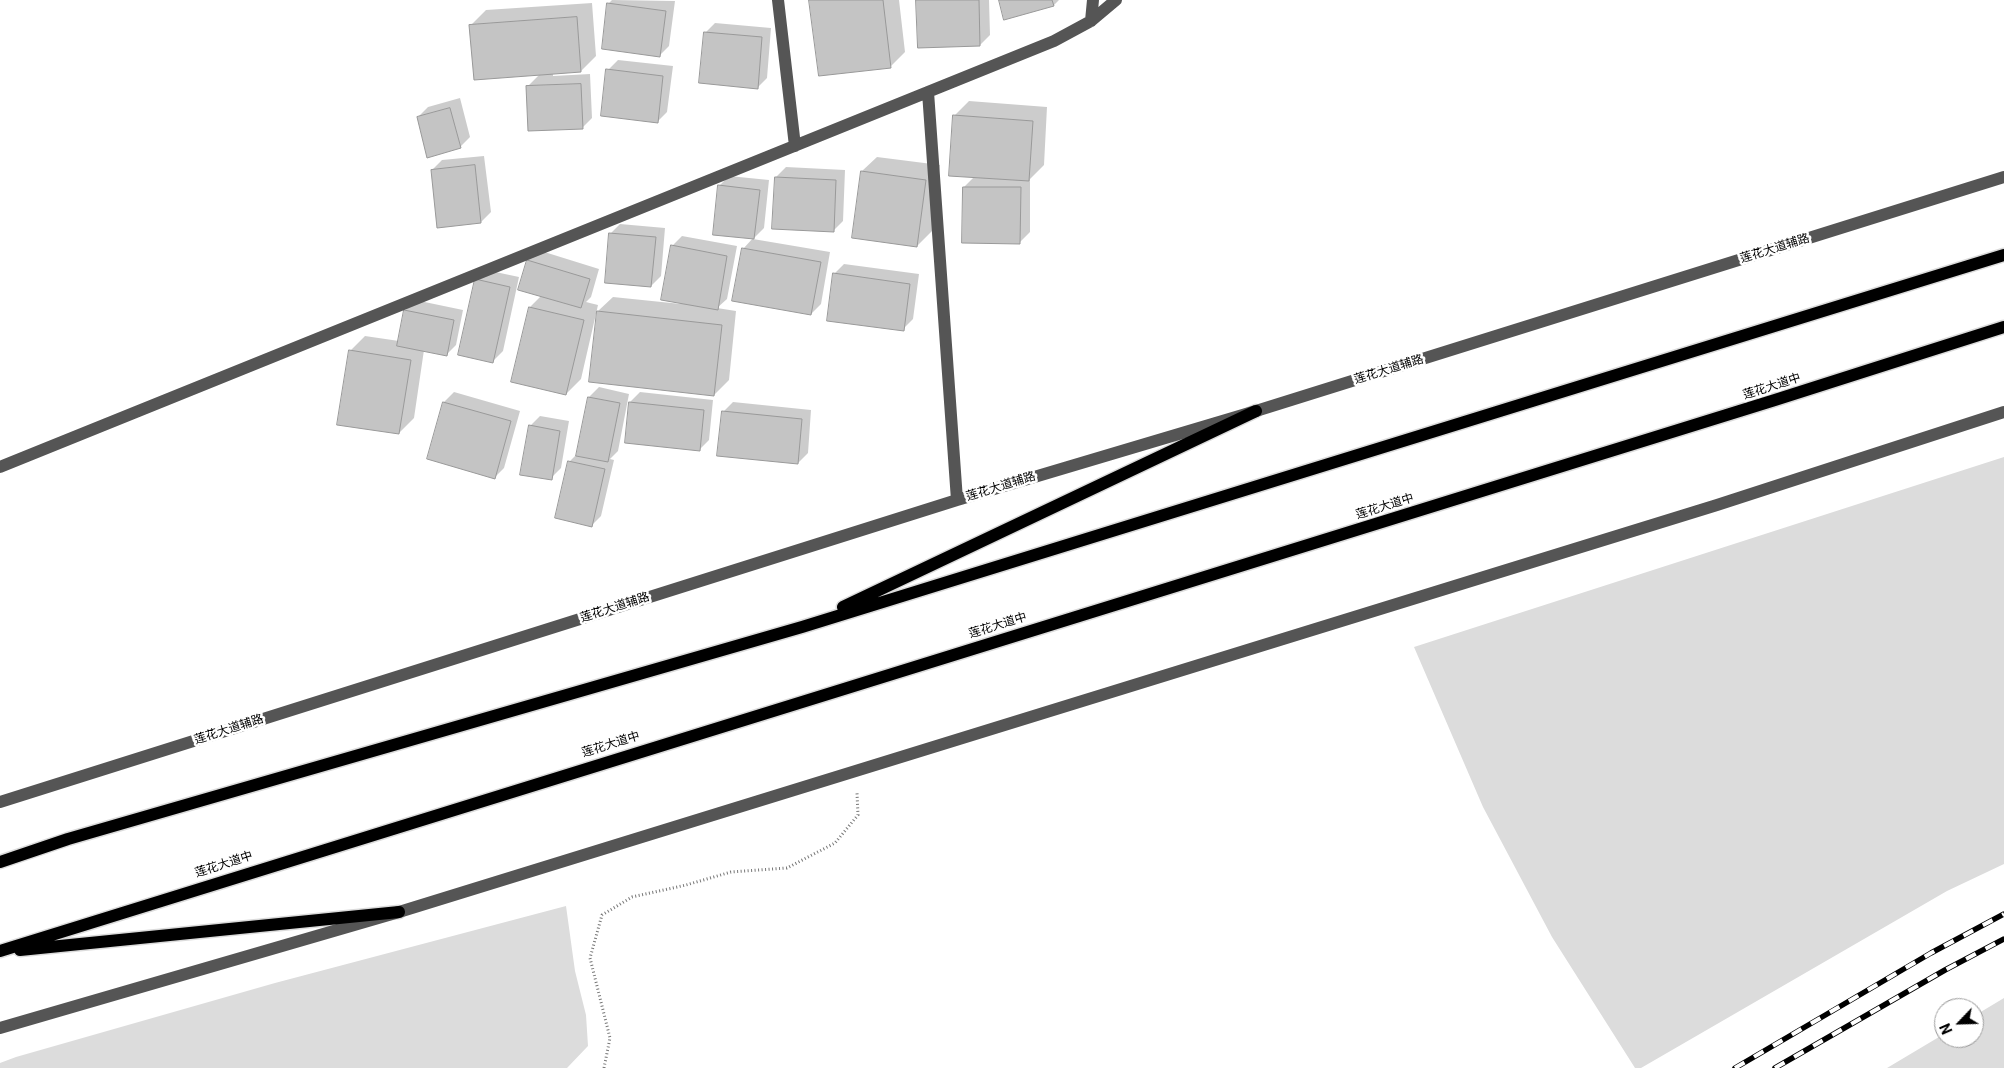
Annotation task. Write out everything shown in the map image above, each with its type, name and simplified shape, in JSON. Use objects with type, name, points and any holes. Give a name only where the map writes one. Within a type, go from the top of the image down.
[{"type":"main road","points":[[0,862],[68,839],[802,627],[2004,255]]},
{"type":"main road","name":"莲花大道中","points":[[0,951],[390,827],[1686,429],[2004,327]]},
{"type":"main road","points":[[802,627],[1256,411]]},
{"type":"main road","points":[[0,852],[68,839]]},
{"type":"main road","points":[[0,951],[399,912]]},
{"type":"street","points":[[778,0],[795,146]]},
{"type":"street","points":[[1091,21],[1092,0]]},
{"type":"street","points":[[0,467],[1054,41],[1091,21],[1116,0]]},
{"type":"street","points":[[928,92],[957,500]]},
{"type":"street","name":"莲花大道辅路","points":[[0,802],[957,500],[1256,411],[2004,177]]},
{"type":"street","points":[[0,1028],[399,912],[1717,504],[2004,412]]},
{"type":"path","points":[[604,1068],[610,1038],[590,958],[602,915],[632,897],[686,886],[731,872],[787,868],[836,843],[858,815],[856,770]]},
{"type":"shaded area","points":[[2004,457],[2004,864],[1947,891],[1641,1068],[1635,1068],[1552,937],[1483,807],[1414,647]]},
{"type":"shaded area","points":[[566,906],[575,971],[586,1015],[588,1046],[567,1068],[0,1068],[0,1063],[16,1057],[275,983]]},
{"type":"shaded area","points":[[2004,998],[2004,1068],[1887,1068],[1934,1040],[1934,1048],[1984,1048],[1984,1010]]},
{"type":"building","points":[[809,0],[883,0],[891,68],[819,76]]},
{"type":"building","points":[[916,0],[979,0],[980,46],[918,48]]},
{"type":"building","points":[[999,0],[1052,0],[1054,6],[1004,20]]},
{"type":"building","points":[[607,3],[666,11],[660,57],[602,49]]},
{"type":"building","points":[[577,17],[581,72],[474,80],[469,25]]},
{"type":"building","points":[[704,32],[762,37],[758,89],[699,83]]},
{"type":"building","points":[[606,69],[663,76],[658,123],[601,116]]},
{"type":"building","points":[[581,84],[583,129],[528,131],[526,86]]},
{"type":"building","points":[[450,108],[461,148],[427,158],[417,117]]},
{"type":"building","points":[[953,115],[1033,121],[1029,181],[949,176]]},
{"type":"building","points":[[475,165],[481,223],[437,228],[431,170]]},
{"type":"building","points":[[861,171],[926,180],[917,247],[852,238]]},
{"type":"building","points":[[775,177],[836,180],[834,232],[772,229]]},
{"type":"building","points":[[718,185],[760,190],[754,239],[713,235]]},
{"type":"building","points":[[963,187],[1021,187],[1020,244],[962,243]]},
{"type":"building","points":[[609,233],[656,237],[651,287],[605,283]]},
{"type":"building","points":[[671,245],[727,256],[718,310],[661,300]]},
{"type":"building","points":[[742,248],[821,262],[811,315],[732,301]]},
{"type":"building","points":[[527,260],[590,279],[581,308],[518,290]]},
{"type":"building","points":[[833,273],[910,284],[904,331],[827,321]]},
{"type":"building","points":[[475,279],[510,287],[493,363],[458,355]]},
{"type":"building","points":[[529,307],[584,320],[566,395],[511,382]]},
{"type":"building","points":[[404,310],[454,320],[447,356],[397,346]]},
{"type":"building","points":[[597,311],[722,325],[714,396],[589,382]]},
{"type":"building","points":[[349,350],[411,360],[399,434],[337,425]]},
{"type":"building","points":[[588,397],[620,403],[608,462],[576,456]]},
{"type":"building","points":[[443,402],[511,421],[495,479],[427,459]]},
{"type":"building","points":[[629,402],[704,410],[700,451],[625,443]]},
{"type":"building","points":[[722,411],[802,419],[798,464],[717,456]]},
{"type":"building","points":[[529,425],[560,431],[552,480],[520,475]]},
{"type":"building","points":[[568,461],[605,469],[592,527],[555,518]]},
{"type":"railway","points":[[1735,1068],[1931,953],[2004,914]]},
{"type":"railway","points":[[1775,1068],[1945,970],[2004,939]]}]
